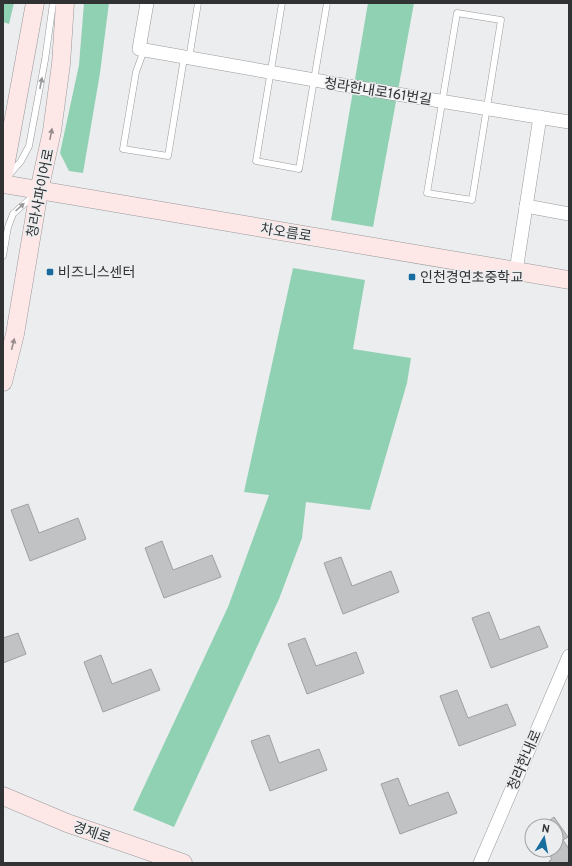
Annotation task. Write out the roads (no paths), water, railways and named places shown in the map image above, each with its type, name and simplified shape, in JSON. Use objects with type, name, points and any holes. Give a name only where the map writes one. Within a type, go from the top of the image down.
[{"type":"main road","points":[[3,178],[35,3]]},
{"type":"main road","name":"청라사파이어로","points":[[3,382],[15,334],[39,191],[52,131],[61,64],[65,3]]},
{"type":"main road","name":"차오름로","points":[[3,183],[39,191],[569,280]]},
{"type":"main road","name":"경제로","points":[[3,796],[67,823],[183,863]]},
{"type":"street","points":[[144,50],[139,49],[147,3]]},
{"type":"street","name":"청라한내로161번길","points":[[144,50],[271,73],[569,122]]},
{"type":"street","points":[[516,271],[540,117]]},
{"type":"street","points":[[526,206],[569,214]]},
{"type":"street","name":"청라한내로","points":[[480,863],[569,656]]},
{"type":"lane","points":[[3,183],[21,161],[29,146],[45,60],[52,3]]},
{"type":"lane","points":[[144,50],[136,72],[123,149],[168,156],[198,3]]},
{"type":"lane","name":"청라한내로161번길","points":[[282,3],[256,161],[299,169],[327,3]]},
{"type":"lane","name":"청라한내로161번길","points":[[457,13],[501,20],[472,200],[428,193],[443,101],[457,13]]},
{"type":"lane","points":[[3,256],[8,227],[14,214],[39,191]]},
{"type":"place","name":"비즈니스센터","points":[[50,272]]},
{"type":"place","name":"인천경연초중학교","points":[[412,277]]}]
